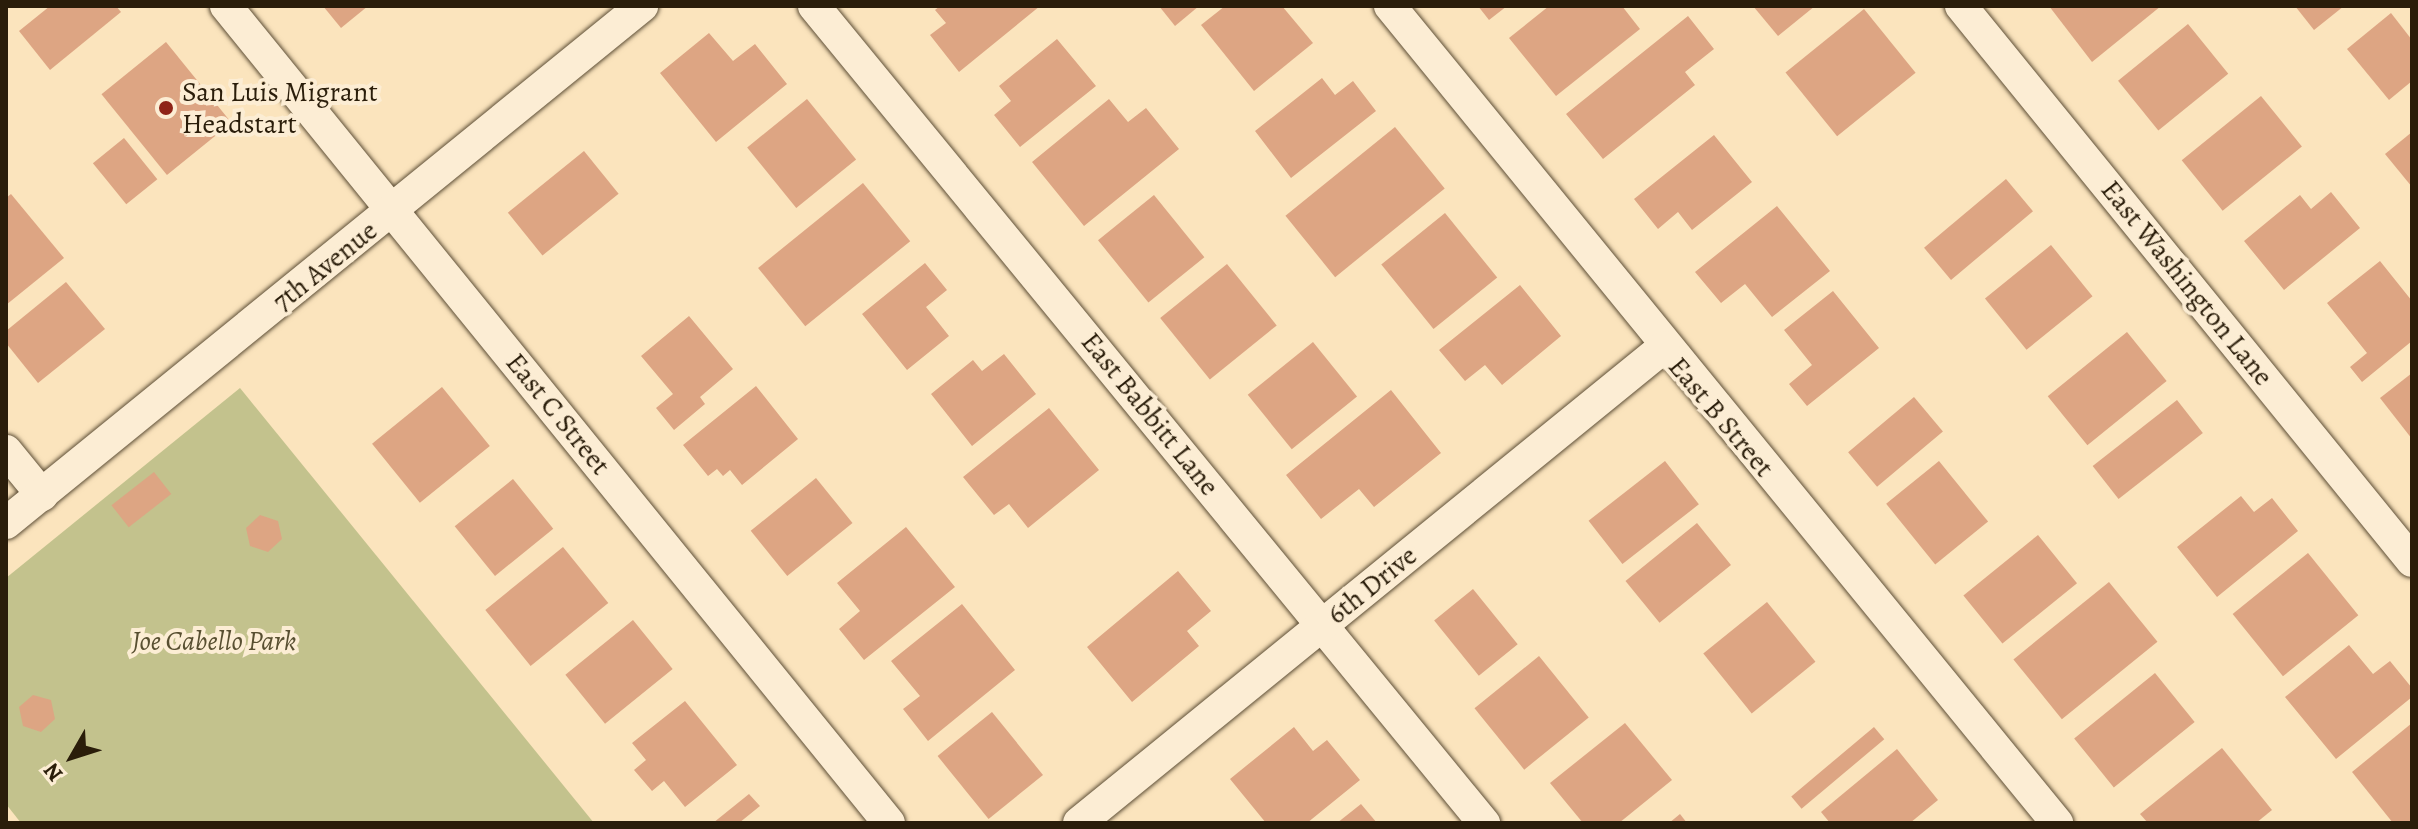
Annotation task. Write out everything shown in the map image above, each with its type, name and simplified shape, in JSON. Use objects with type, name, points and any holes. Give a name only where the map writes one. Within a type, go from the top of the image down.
[{"type":"street","name":"East C Street","points":[[226,6],[889,823]]},
{"type":"street","name":"7th Avenue","points":[[6,523],[642,6]]},
{"type":"street","name":"East Babbitt Lane","points":[[814,6],[1484,823]]},
{"type":"street","name":"East B Street","points":[[1390,6],[1664,347],[2057,823]]},
{"type":"street","name":"East Washington Lane","points":[[1961,6],[2412,561]]},
{"type":"street","name":"6th Drive","points":[[1079,823],[1664,347]]},
{"type":"street","points":[[6,451],[42,495]]},
{"type":"green space","name":"Joe Cabello Park","points":[[240,388],[594,823],[21,823],[6,804],[6,578]]},
{"type":"building","points":[[50,6],[116,6],[121,12],[50,70],[19,31]]},
{"type":"building","points":[[323,6],[368,6],[341,28]]},
{"type":"building","points":[[940,6],[1040,6],[959,72],[930,35],[946,23],[935,10]]},
{"type":"building","points":[[1159,6],[1199,6],[1175,26]]},
{"type":"building","points":[[1225,6],[1282,6],[1313,43],[1254,91],[1201,25]]},
{"type":"building","points":[[1478,6],[1507,6],[1489,20]]},
{"type":"building","points":[[1549,6],[1622,6],[1640,29],[1556,96],[1509,38]]},
{"type":"building","points":[[1753,6],[1815,6],[1778,36]]},
{"type":"building","points":[[2049,6],[2161,6],[2092,62]]},
{"type":"building","points":[[2295,6],[2344,6],[2314,30]]},
{"type":"building","points":[[1864,9],[1916,73],[1837,136],[1786,73]]},
{"type":"building","points":[[2391,13],[2412,40],[2412,81],[2389,100],[2347,49]]},
{"type":"building","points":[[1688,16],[1714,49],[1685,72],[1695,85],[1603,159],[1566,114]]},
{"type":"building","points":[[2188,24],[2228,74],[2158,130],[2118,81]]},
{"type":"building","points":[[709,33],[733,61],[755,44],[787,84],[716,142],[660,73]]},
{"type":"building","points":[[1057,39],[1096,86],[1020,147],[994,115],[1011,101],[999,86]]},
{"type":"building","name":"San Luis Migrant Headstart","points":[[166,42],[231,123],[167,175],[101,94]]},
{"type":"building","points":[[1322,78],[1335,95],[1353,81],[1376,111],[1291,178],[1255,131]]},
{"type":"building","points":[[2261,96],[2302,147],[2223,211],[2182,160]]},
{"type":"building","points":[[807,99],[856,160],[796,208],[747,147]]},
{"type":"building","points":[[1109,99],[1128,122],[1146,108],[1179,149],[1084,226],[1032,162]]},
{"type":"building","points":[[1395,127],[1445,188],[1335,277],[1285,216]]},
{"type":"building","points":[[2412,132],[2412,187],[2385,154]]},
{"type":"building","points":[[1714,135],[1752,182],[1692,230],[1678,212],[1658,229],[1634,199]]},
{"type":"building","points":[[124,138],[157,179],[126,204],[93,163]]},
{"type":"building","points":[[584,151],[619,194],[542,255],[508,213]]},
{"type":"building","points":[[2006,179],[2033,211],[1951,280],[1924,248]]},
{"type":"building","points":[[863,183],[910,241],[805,326],[758,268]]},
{"type":"building","points":[[2331,192],[2360,228],[2284,290],[2244,241],[2300,195],[2311,209]]},
{"type":"building","points":[[11,194],[64,258],[6,305],[6,198]]},
{"type":"building","points":[[1154,195],[1204,257],[1148,302],[1098,240]]},
{"type":"building","points":[[1777,206],[1830,271],[1772,317],[1745,284],[1721,303],[1695,272]]},
{"type":"building","points":[[1445,213],[1497,278],[1434,329],[1381,265]]},
{"type":"building","points":[[2051,245],[2093,296],[2026,350],[1985,298]]},
{"type":"building","points":[[2380,261],[2412,301],[2412,341],[2362,382],[2350,367],[2367,353],[2327,303]]},
{"type":"building","points":[[925,263],[947,290],[926,307],[949,336],[907,370],[862,314]]},
{"type":"building","points":[[1227,264],[1277,325],[1210,380],[1160,318]]},
{"type":"building","points":[[66,282],[105,329],[38,383],[6,343],[6,331]]},
{"type":"building","points":[[1520,285],[1561,336],[1502,385],[1485,365],[1465,381],[1439,350]]},
{"type":"building","points":[[1833,291],[1879,348],[1807,406],[1789,384],[1812,365],[1784,330]]},
{"type":"building","points":[[689,316],[733,369],[700,397],[705,404],[674,430],[656,408],[673,394],[641,356]]},
{"type":"building","points":[[2127,332],[2167,381],[2087,445],[2048,396]]},
{"type":"building","points":[[1313,342],[1357,396],[1292,449],[1248,395]]},
{"type":"building","points":[[1004,354],[1036,394],[972,446],[931,394],[973,360],[982,371]]},
{"type":"building","points":[[2412,373],[2412,439],[2380,398]]},
{"type":"building","points":[[756,386],[798,439],[742,485],[730,470],[723,476],[717,469],[708,476],[683,445]]},
{"type":"building","points":[[442,387],[490,446],[420,503],[372,444]]},
{"type":"building","points":[[1391,390],[1441,453],[1374,507],[1359,489],[1321,519],[1286,475]]},
{"type":"building","points":[[1914,397],[1943,431],[1877,487],[1848,452]]},
{"type":"building","points":[[2177,400],[2203,433],[2119,499],[2093,466]]},
{"type":"building","points":[[1049,408],[1099,470],[1028,528],[1009,504],[994,515],[963,477]]},
{"type":"building","points":[[1665,461],[1699,504],[1622,564],[1589,521]]},
{"type":"building","points":[[1939,461],[1988,522],[1935,564],[1886,504]]},
{"type":"building","points":[[154,472],[171,494],[129,527],[111,505]]},
{"type":"building","points":[[816,478],[853,523],[787,576],[751,531]]},
{"type":"building","points":[[513,479],[553,529],[495,576],[455,526]]},
{"type":"building","points":[[2241,496],[2254,512],[2272,498],[2298,531],[2217,597],[2177,547]]},
{"type":"building","points":[[260,515],[278,521],[282,539],[268,552],[250,546],[246,528]]},
{"type":"building","points":[[1697,523],[1731,565],[1659,623],[1626,581]]},
{"type":"building","points":[[906,527],[955,587],[864,660],[839,629],[860,611],[837,583]]},
{"type":"building","points":[[2038,535],[2077,583],[2002,644],[1963,595]]},
{"type":"building","points":[[563,547],[608,603],[531,666],[485,610]]},
{"type":"building","points":[[2308,553],[2358,615],[2283,676],[2233,614]]},
{"type":"building","points":[[1178,571],[1211,611],[1187,631],[1199,646],[1132,702],[1087,647]]},
{"type":"building","points":[[2109,582],[2157,642],[2062,719],[2013,659]]},
{"type":"building","points":[[1473,589],[1518,644],[1479,676],[1434,620]]},
{"type":"building","points":[[1767,602],[1815,662],[1752,713],[1703,654]]},
{"type":"building","points":[[962,604],[1015,670],[928,741],[903,709],[920,696],[891,661]]},
{"type":"building","points":[[633,620],[673,669],[605,724],[565,675]]},
{"type":"building","points":[[2349,645],[2373,674],[2390,661],[2412,688],[2412,697],[2336,759],[2285,697]]},
{"type":"building","points":[[1539,656],[1589,717],[1524,770],[1474,708]]},
{"type":"building","points":[[2155,673],[2195,722],[2114,787],[2074,738]]},
{"type":"building","points":[[33,695],[51,700],[55,719],[41,732],[23,726],[19,707]]},
{"type":"building","points":[[685,701],[737,765],[685,807],[664,781],[652,791],[634,770],[646,760],[632,743]]},
{"type":"building","points":[[992,712],[1043,775],[989,819],[938,756]]},
{"type":"building","points":[[1625,723],[1672,780],[1619,823],[1583,823],[1550,783]]},
{"type":"building","points":[[2412,723],[2412,823],[2393,823],[2352,772]]},
{"type":"building","points":[[1294,727],[1313,751],[1327,740],[1360,780],[1307,823],[1266,823],[1230,779]]},
{"type":"building","points":[[1874,727],[1884,739],[1802,809],[1791,796]]},
{"type":"building","points":[[2222,748],[2272,810],[2256,823],[2148,823],[2140,814]]},
{"type":"building","points":[[1897,749],[1938,800],[1910,823],[1830,823],[1821,812]]},
{"type":"building","points":[[749,794],[760,806],[739,823],[713,823]]},
{"type":"building","points":[[1361,804],[1377,823],[1337,823]]},
{"type":"building","points":[[1680,814],[1687,823],[1669,823]]},
{"type":"place","name":"San Luis Migrant Headstart","points":[[166,108]]}]
